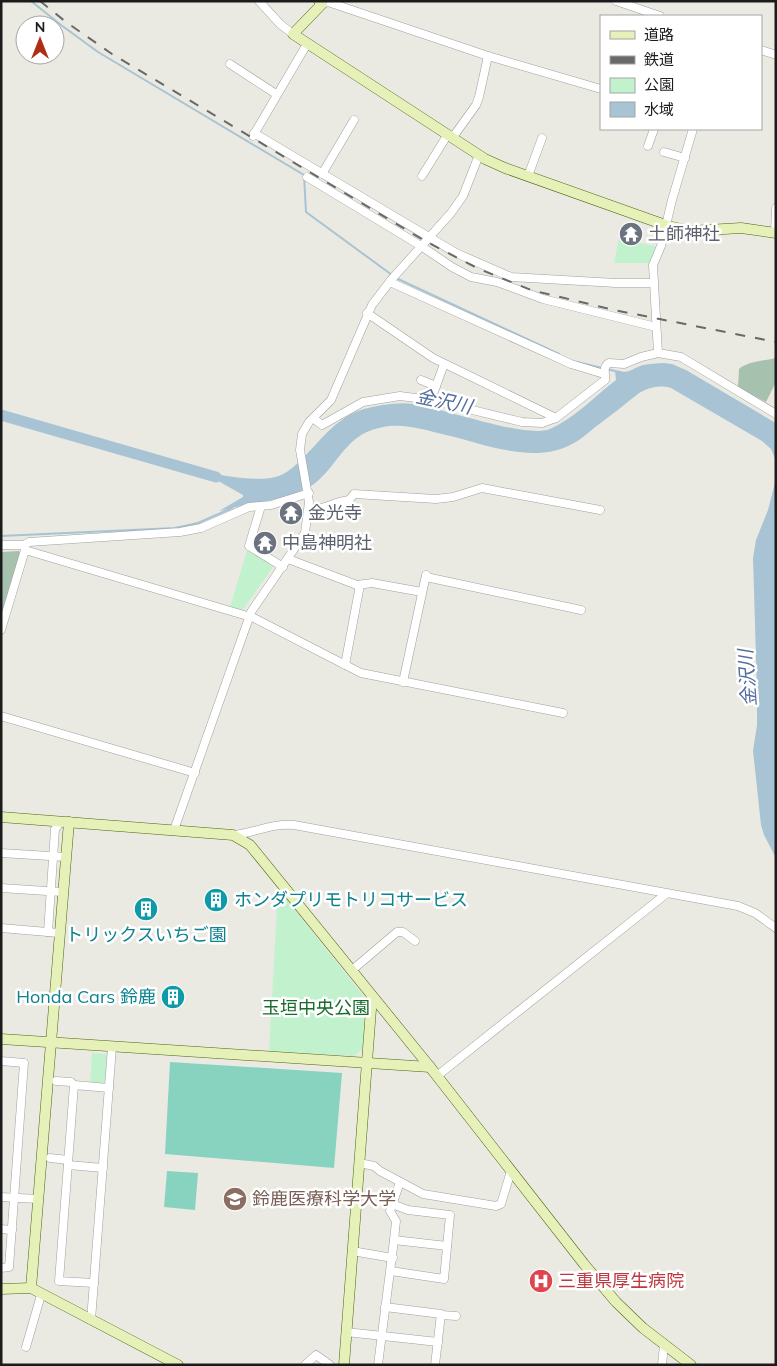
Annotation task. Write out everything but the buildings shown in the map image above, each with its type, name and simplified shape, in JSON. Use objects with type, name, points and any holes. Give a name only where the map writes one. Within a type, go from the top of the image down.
[{"type":"street","points":[[259,1],[280,24],[307,44],[451,135],[479,155],[504,168],[666,225],[691,231],[741,228],[776,233],[776,208]]},
{"type":"street","points":[[616,1],[657,15]]},
{"type":"street","points":[[293,34],[320,3],[328,2],[488,56],[600,89]]},
{"type":"street","points":[[307,44],[253,135],[456,253],[511,277],[616,284],[653,283]]},
{"type":"street","points":[[762,50],[776,55]]},
{"type":"street","points":[[422,176],[451,135],[476,105],[488,56]]},
{"type":"street","points":[[230,64],[276,94]]},
{"type":"street","points":[[322,174],[354,120]]},
{"type":"street","points":[[648,146],[654,130]]},
{"type":"street","points":[[658,354],[653,265],[661,246],[693,130]]},
{"type":"street","points":[[528,176],[542,138]]},
{"type":"street","points":[[664,152],[685,158]]},
{"type":"street","points":[[174,830],[251,612],[305,533],[309,510],[309,493],[300,450],[302,434],[313,418],[331,400],[372,305],[463,196],[479,155]]},
{"type":"street","points":[[307,177],[452,267],[471,276],[497,282],[543,299],[656,327]]},
{"type":"street","points":[[393,278],[571,364],[604,371]]},
{"type":"street","points":[[368,313],[444,364],[556,418]]},
{"type":"street","points":[[313,418],[322,425],[363,402],[389,396],[400,396],[432,400],[529,424],[542,423],[556,418],[605,380],[604,371],[609,363],[624,364],[641,357],[658,354],[680,356],[776,414]]},
{"type":"street","points":[[432,400],[444,364]]},
{"type":"street","points":[[421,380],[436,386]]},
{"type":"street","points":[[309,510],[326,508],[335,502],[349,500],[354,494],[436,499],[453,497],[482,488],[600,510]]},
{"type":"street","points":[[1,630],[24,548],[29,542],[180,532],[201,528],[242,509],[280,503],[309,493]]},
{"type":"street","points":[[261,506],[249,546],[282,567]]},
{"type":"street","points":[[1,546],[24,548],[250,617],[361,674],[562,712]]},
{"type":"street","points":[[288,559],[350,583],[360,585],[372,583],[422,592]]},
{"type":"street","points":[[403,682],[426,576],[581,610]]},
{"type":"street","points":[[345,665],[360,585]]},
{"type":"street","points":[[1,716],[195,773]]},
{"type":"street","points":[[1,817],[233,835],[248,834],[278,825],[294,825],[738,906],[755,913],[776,928]]},
{"type":"street","points":[[48,932],[55,829],[65,822]]},
{"type":"street","points":[[31,1288],[66,857],[65,822]]},
{"type":"street","points":[[233,835],[243,840],[255,850],[616,1302],[664,1345],[691,1365]]},
{"type":"street","points":[[1,853],[66,857]]},
{"type":"street","points":[[1,888],[62,892]]},
{"type":"street","points":[[437,1076],[666,894]]},
{"type":"street","points":[[1,928],[59,933]]},
{"type":"street","points":[[352,971],[399,930],[415,941]]},
{"type":"street","points":[[344,1365],[372,996]]},
{"type":"street","points":[[1,1039],[430,1067]]},
{"type":"street","points":[[91,1320],[112,1046]]},
{"type":"street","points":[[1,1062],[24,1064],[9,1267],[1,1268]]},
{"type":"street","points":[[56,1081],[71,1082],[74,1085],[109,1088]]},
{"type":"street","points":[[74,1085],[59,1281],[94,1283]]},
{"type":"street","points":[[50,1158],[103,1168]]},
{"type":"street","points":[[359,1163],[374,1166],[424,1194],[496,1206],[501,1204],[511,1171]]},
{"type":"street","points":[[378,1365],[396,1221],[390,1211],[400,1182]]},
{"type":"street","points":[[1,1197],[37,1199]]},
{"type":"street","points":[[391,1271],[444,1278],[450,1215],[408,1210],[392,1204]]},
{"type":"street","points":[[1,1229],[12,1230]]},
{"type":"street","points":[[394,1240],[447,1246]]},
{"type":"street","points":[[352,1251],[392,1258]]},
{"type":"street","points":[[1,1289],[31,1288],[41,1295],[176,1364]]},
{"type":"street","points":[[26,1347],[41,1295]]},
{"type":"street","points":[[385,1307],[456,1316]]},
{"type":"street","points":[[435,1365],[441,1315]]},
{"type":"street","points":[[346,1332],[438,1342]]},
{"type":"street","points":[[662,1365],[664,1345]]},
{"type":"street","points":[[305,1365],[316,1355],[330,1365]]},
{"type":"green space","points":[[619,238],[659,247],[652,263],[614,263]]},
{"type":"green space","points":[[776,358],[776,382],[766,402],[738,387],[739,369],[751,363]]},
{"type":"green space","points":[[247,550],[276,563],[242,611],[230,607]]},
{"type":"green space","points":[[19,551],[21,554],[4,611],[1,610],[1,552]]},
{"type":"green space","name":"玉垣中央公園","points":[[278,889],[366,999],[363,1048],[354,1056],[269,1051]]},
{"type":"green space","points":[[92,1053],[106,1054],[108,1056],[106,1081],[103,1084],[90,1083]]},
{"type":"shaded area","points":[[170,1062],[342,1073],[334,1168],[165,1154]]},
{"type":"shaded area","points":[[167,1171],[198,1173],[195,1210],[164,1207]]},
{"type":"water","points":[[664,363],[686,370],[774,422],[776,424],[776,461],[771,449],[762,441],[671,388],[658,387],[639,393],[581,439],[557,450],[542,453],[509,451],[421,429],[405,426],[388,426],[367,432],[357,438],[320,479],[302,491],[219,511],[243,497],[243,495],[204,473],[252,479],[279,476],[297,464],[339,422],[355,412],[388,404],[413,404],[523,430],[538,431],[550,429],[574,414],[616,380],[615,371],[627,371],[643,365]]},
{"type":"water","points":[[776,479],[776,858],[761,825],[753,751],[757,725],[757,691],[753,558],[756,540],[768,510]]},
{"type":"waterway","points":[[31,1],[98,52],[304,175],[306,212],[392,275]]},
{"type":"waterway","points":[[396,278],[559,354]]},
{"type":"waterway","points":[[577,362],[602,368]]},
{"type":"waterway","points":[[606,369],[624,373]]},
{"type":"waterway","name":"金沢川","points":[[1,415],[216,477]]},
{"type":"waterway","points":[[1,536],[175,528],[198,523],[232,508]]},
{"type":"railway","points":[[40,1],[112,54],[425,241],[479,269],[531,290],[614,310],[776,342]]},
{"type":"place","name":"土師神社","points":[[631,234]]},
{"type":"place","name":"金光寺","points":[[291,513]]},
{"type":"place","name":"中島神明社","points":[[265,543]]},
{"type":"place","name":"ホンダプリモトリコサービス","points":[[216,900]]},
{"type":"place","name":"トリックスいちご園","points":[[146,909]]},
{"type":"place","name":"Honda Cars 鈴鹿","points":[[173,997]]},
{"type":"place","name":"鈴鹿医療科学大学","points":[[235,1199]]},
{"type":"place","name":"三重県厚生病院","points":[[541,1281]]}]
